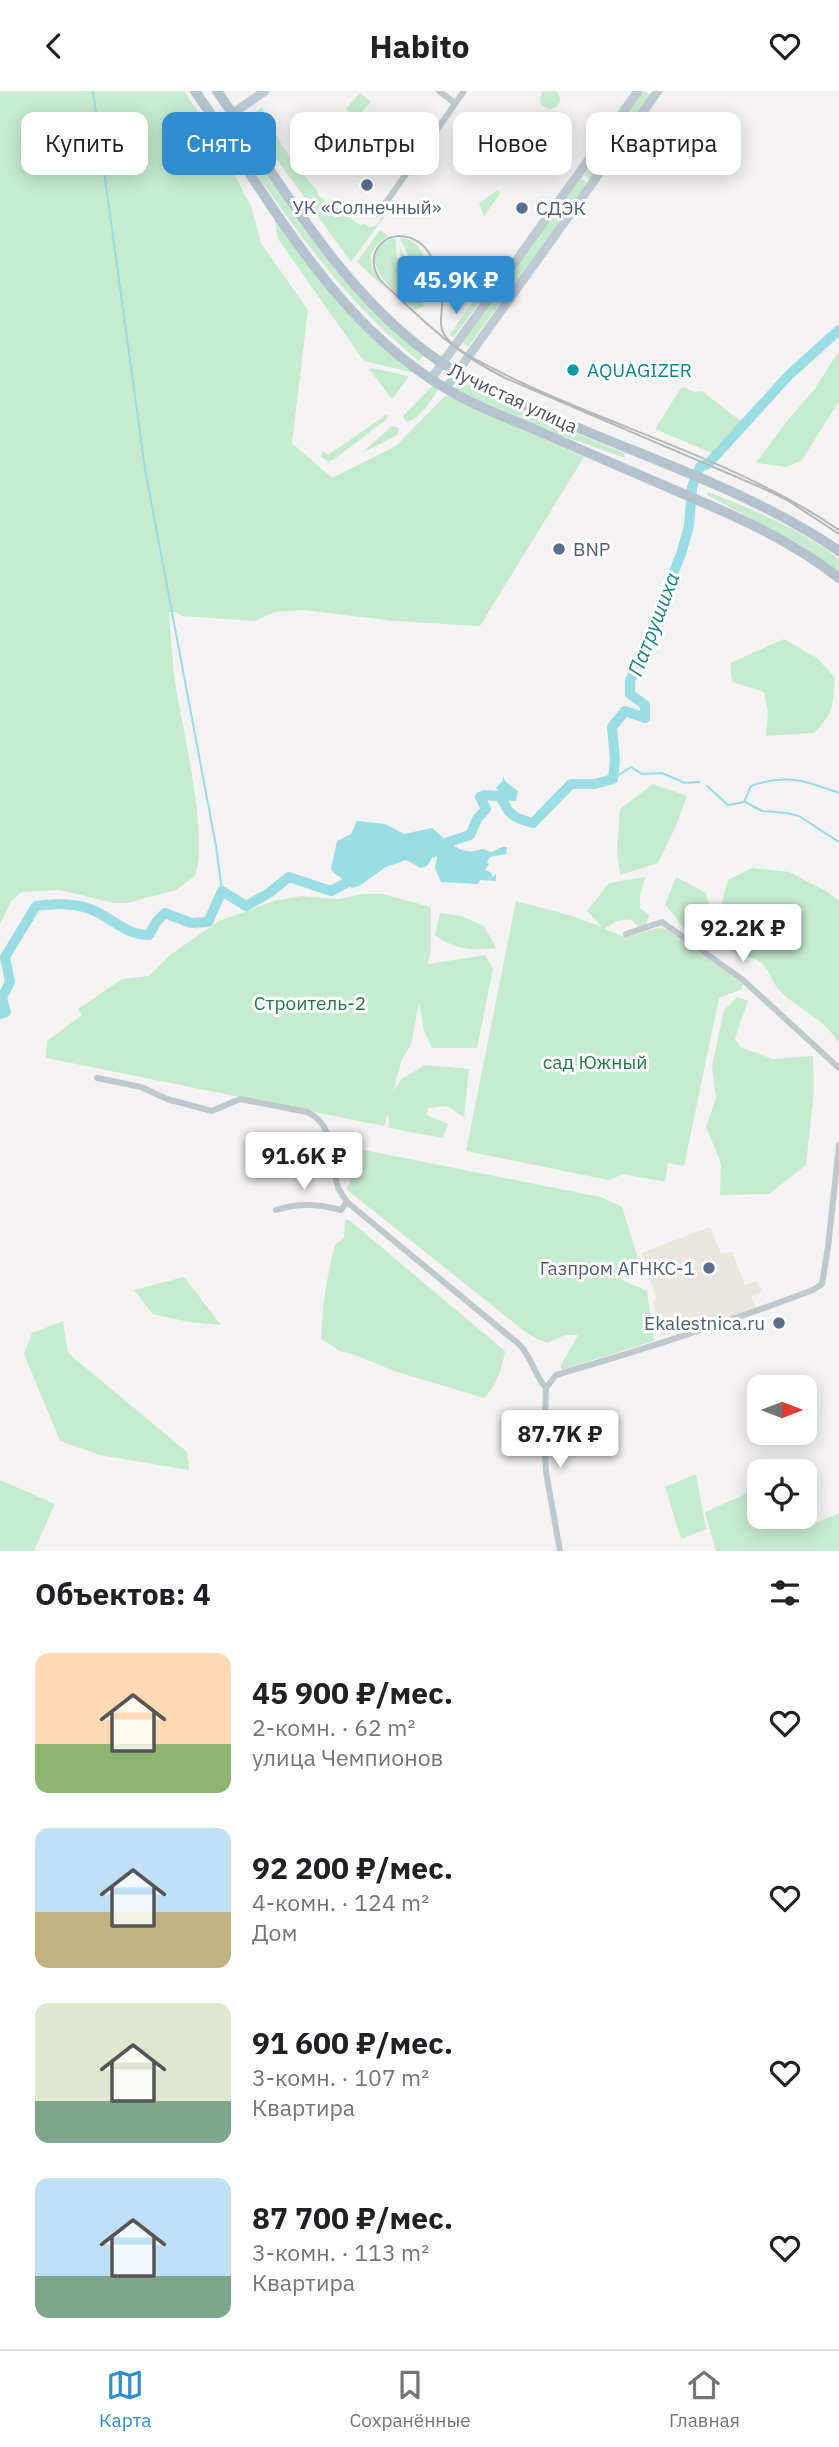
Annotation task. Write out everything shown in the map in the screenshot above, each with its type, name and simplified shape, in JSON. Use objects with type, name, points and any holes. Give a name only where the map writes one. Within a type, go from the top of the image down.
[{"type":"main road","name":"Лучистая улица","points":[[195,91],[210,112]]},
{"type":"main road","name":"Лучистая улица","points":[[217,91],[231,112]]},
{"type":"main road","name":"Лучистая улица","points":[[252,175],[304,253],[362,320],[392,349],[430,379],[518,423],[711,505],[785,540],[839,578]]},
{"type":"main road","name":"Лучистая улица","points":[[274,175],[325,248],[354,284],[398,329],[457,372],[555,418],[782,516],[839,551]]},
{"type":"street","points":[[235,112],[265,91]]},
{"type":"street","points":[[439,91],[455,103]]},
{"type":"street","points":[[378,214],[464,91]]},
{"type":"street","points":[[430,379],[638,91]]},
{"type":"street","points":[[446,388],[658,91]]},
{"type":"street","points":[[626,933],[662,922],[743,980],[839,1068]]},
{"type":"street","points":[[97,1078],[141,1087],[167,1099],[212,1111],[240,1099],[307,1112],[315,1116],[323,1123],[329,1136],[338,1188],[347,1202],[520,1345],[531,1357],[546,1388]]},
{"type":"street","points":[[560,1551],[546,1472],[546,1388],[556,1375],[716,1326],[821,1285],[839,1145]]},
{"type":"street","points":[[275,1210],[286,1206],[324,1205],[341,1210],[347,1202]]},
{"type":"shaded area","points":[[710,1227],[721,1253],[732,1252],[745,1285],[756,1281],[762,1291],[751,1297],[757,1308],[693,1330],[691,1326],[661,1336],[653,1301],[656,1298],[641,1253]]},
{"type":"green space","points":[[546,89],[554,89],[560,99],[554,109],[546,109],[540,103],[540,95]]},
{"type":"green space","points":[[0,91],[184,91],[198,112],[162,112],[162,175],[234,175],[251,206],[261,243],[308,310],[292,443],[332,478],[396,446],[444,397],[449,396],[584,457],[480,626],[394,621],[304,610],[275,612],[254,621],[182,616],[169,612],[175,679],[197,811],[199,836],[195,876],[176,890],[127,903],[114,903],[59,890],[22,892],[11,901],[0,924]]},
{"type":"green space","points":[[643,91],[651,95],[639,112],[628,112]]},
{"type":"green space","points":[[360,93],[371,102],[362,112],[350,112],[346,109]]},
{"type":"green space","points":[[276,134],[290,156],[290,175],[304,175],[318,195],[360,225],[376,225],[384,212],[386,214],[351,262],[276,158]]},
{"type":"green space","points":[[258,175],[267,175],[348,285],[374,312],[424,355],[419,361],[390,336],[339,283]]},
{"type":"green space","points":[[581,178],[588,184],[468,347],[462,342]]},
{"type":"green space","points":[[498,190],[500,194],[484,216],[479,203]]},
{"type":"green space","points":[[274,215],[337,299],[372,337],[411,372],[364,361],[278,239]]},
{"type":"green space","points":[[380,230],[388,236],[372,253],[373,270],[399,301],[357,262]]},
{"type":"green space","points":[[395,238],[401,298],[387,284],[376,267],[374,258],[376,250],[383,243]]},
{"type":"green space","points":[[400,238],[413,242],[421,250],[424,259],[418,270],[414,270]]},
{"type":"green space","points":[[400,246],[413,279],[405,294],[403,292]]},
{"type":"green space","points":[[484,284],[487,292],[453,338],[450,335]]},
{"type":"green space","points":[[412,285],[416,285],[424,306],[415,310],[404,300]]},
{"type":"green space","points":[[839,351],[839,401],[802,460],[786,467],[756,463],[814,390]]},
{"type":"green space","points":[[372,368],[408,378],[391,398],[370,370]]},
{"type":"green space","points":[[458,380],[624,453],[625,458],[546,430],[455,389]]},
{"type":"green space","points":[[434,384],[438,390],[428,405],[420,414],[406,422],[403,416]]},
{"type":"green space","points":[[684,387],[695,392],[702,391],[743,423],[714,454],[655,429]]},
{"type":"green space","points":[[388,415],[386,420],[333,460],[328,462],[321,456],[323,451],[328,455]]},
{"type":"green space","points":[[392,426],[399,428],[397,435],[362,453]]},
{"type":"green space","points":[[708,492],[759,513],[809,539],[839,559],[839,573],[803,546],[707,495]]},
{"type":"green space","points":[[784,639],[817,658],[835,678],[831,708],[814,733],[766,736],[768,713],[764,692],[732,682],[730,663]]},
{"type":"green space","points":[[653,784],[687,796],[658,863],[620,875],[617,851],[620,809]]},
{"type":"green space","points":[[752,868],[789,872],[826,891],[839,901],[839,1044],[827,1028],[779,990],[761,963],[730,951],[722,941],[719,924],[728,880]]},
{"type":"green space","name":"сад Южный","points":[[645,877],[640,908],[649,915],[646,926],[638,927],[632,920],[625,920],[604,929],[625,937],[658,928],[666,929],[743,984],[742,989],[719,998],[684,1166],[668,1163],[665,1182],[624,1174],[608,1180],[466,1151],[516,901],[602,927],[587,911],[609,883]]},
{"type":"green space","points":[[676,877],[706,893],[718,947],[690,936],[665,904]]},
{"type":"green space","name":"Строитель-2","points":[[382,894],[431,907],[431,948],[428,964],[485,955],[493,969],[477,1048],[432,1048],[424,1031],[419,1002],[411,1045],[402,1059],[393,1091],[402,1079],[425,1065],[469,1069],[464,1117],[446,1106],[428,1108],[427,1115],[448,1124],[443,1138],[389,1128],[388,1113],[384,1126],[46,1058],[47,1041],[82,1015],[78,1009],[122,979],[149,976],[170,955],[219,921],[274,901],[301,896],[337,899]]},
{"type":"green space","points":[[440,913],[462,916],[484,926],[496,948],[464,948],[435,935]]},
{"type":"green space","points":[[737,997],[748,1001],[735,1038],[740,1047],[773,1059],[813,1056],[814,1091],[806,1165],[769,1194],[720,1195],[721,1164],[706,1126],[716,1099],[712,1066],[724,1010]]},
{"type":"green space","points":[[348,1147],[601,1197],[622,1207],[639,1261],[616,1277],[647,1291],[654,1341],[561,1370],[561,1365],[578,1335],[565,1335],[547,1343],[528,1334],[346,1189],[354,1175],[352,1167],[345,1166],[344,1158]]},
{"type":"green space","points":[[345,1220],[349,1220],[505,1351],[498,1376],[484,1398],[394,1371],[340,1351],[321,1339],[330,1268],[335,1245],[344,1238]]},
{"type":"green space","points":[[184,1277],[221,1325],[189,1322],[153,1314],[134,1290]]},
{"type":"green space","points":[[63,1321],[68,1353],[187,1452],[189,1470],[100,1455],[60,1441],[24,1354],[32,1333]]},
{"type":"green space","points":[[696,1474],[706,1529],[681,1539],[665,1487]]},
{"type":"green space","points":[[0,1480],[55,1504],[34,1551],[0,1551]]},
{"type":"green space","points":[[747,1493],[747,1529],[817,1529],[817,1523],[839,1513],[839,1551],[716,1551],[705,1512]]},
{"type":"water","points":[[503,776],[506,782],[518,791],[516,801],[502,800],[501,804],[494,795],[491,796],[497,793],[496,788]]},
{"type":"water","points":[[357,821],[385,824],[404,834],[432,828],[461,849],[492,852],[507,847],[506,854],[490,857],[487,862],[489,864],[485,870],[492,873],[492,877],[496,874],[496,881],[480,880],[478,884],[441,882],[435,868],[437,856],[421,868],[406,860],[386,867],[359,886],[351,888],[331,869],[337,841],[351,834]]},
{"type":"waterway","points":[[93,91],[145,469],[216,846],[222,891]]},
{"type":"waterway","name":"Патрушиха","points":[[436,846],[470,835],[477,819],[486,809],[480,797],[484,795],[499,796],[511,813],[533,823],[571,784],[595,784],[613,779],[615,760],[612,727],[625,711],[645,718],[645,705],[630,694],[630,681],[681,554],[689,526],[692,487],[700,467],[708,464],[789,375],[839,330]]},
{"type":"waterway","points":[[613,779],[631,767],[642,774],[662,773],[685,783],[699,782]]},
{"type":"waterway","points":[[707,786],[728,805],[744,802],[751,786],[774,780],[806,782],[839,793]]},
{"type":"waterway","points":[[745,802],[762,811],[799,816],[839,842]]},
{"type":"waterway","name":"Патрушиха","points":[[0,1014],[6,1012],[2,998],[10,982],[5,957],[36,906],[77,905],[98,912],[132,932],[149,935],[165,913],[191,923],[208,922],[222,891],[246,906],[289,877],[331,891],[348,882],[356,872]]},
{"type":"tram line","points":[[839,530],[799,505],[757,483],[537,390],[468,355],[443,333],[439,277],[425,248],[409,237],[399,236],[381,243],[376,251],[375,270],[381,281],[439,334],[470,358],[505,378],[760,487],[787,500],[839,534]]},
{"type":"place","name":"УК «Солнечный»","points":[[367,185]]},
{"type":"place","name":"СДЭК","points":[[522,208]]},
{"type":"place","name":"AQUAGIZER","points":[[573,370]]},
{"type":"place","name":"BNP","points":[[559,549]]},
{"type":"place","name":"Газпром АГНКС-1","points":[[709,1268]]},
{"type":"place","name":"Ekalestnica.ru","points":[[779,1323]]}]
